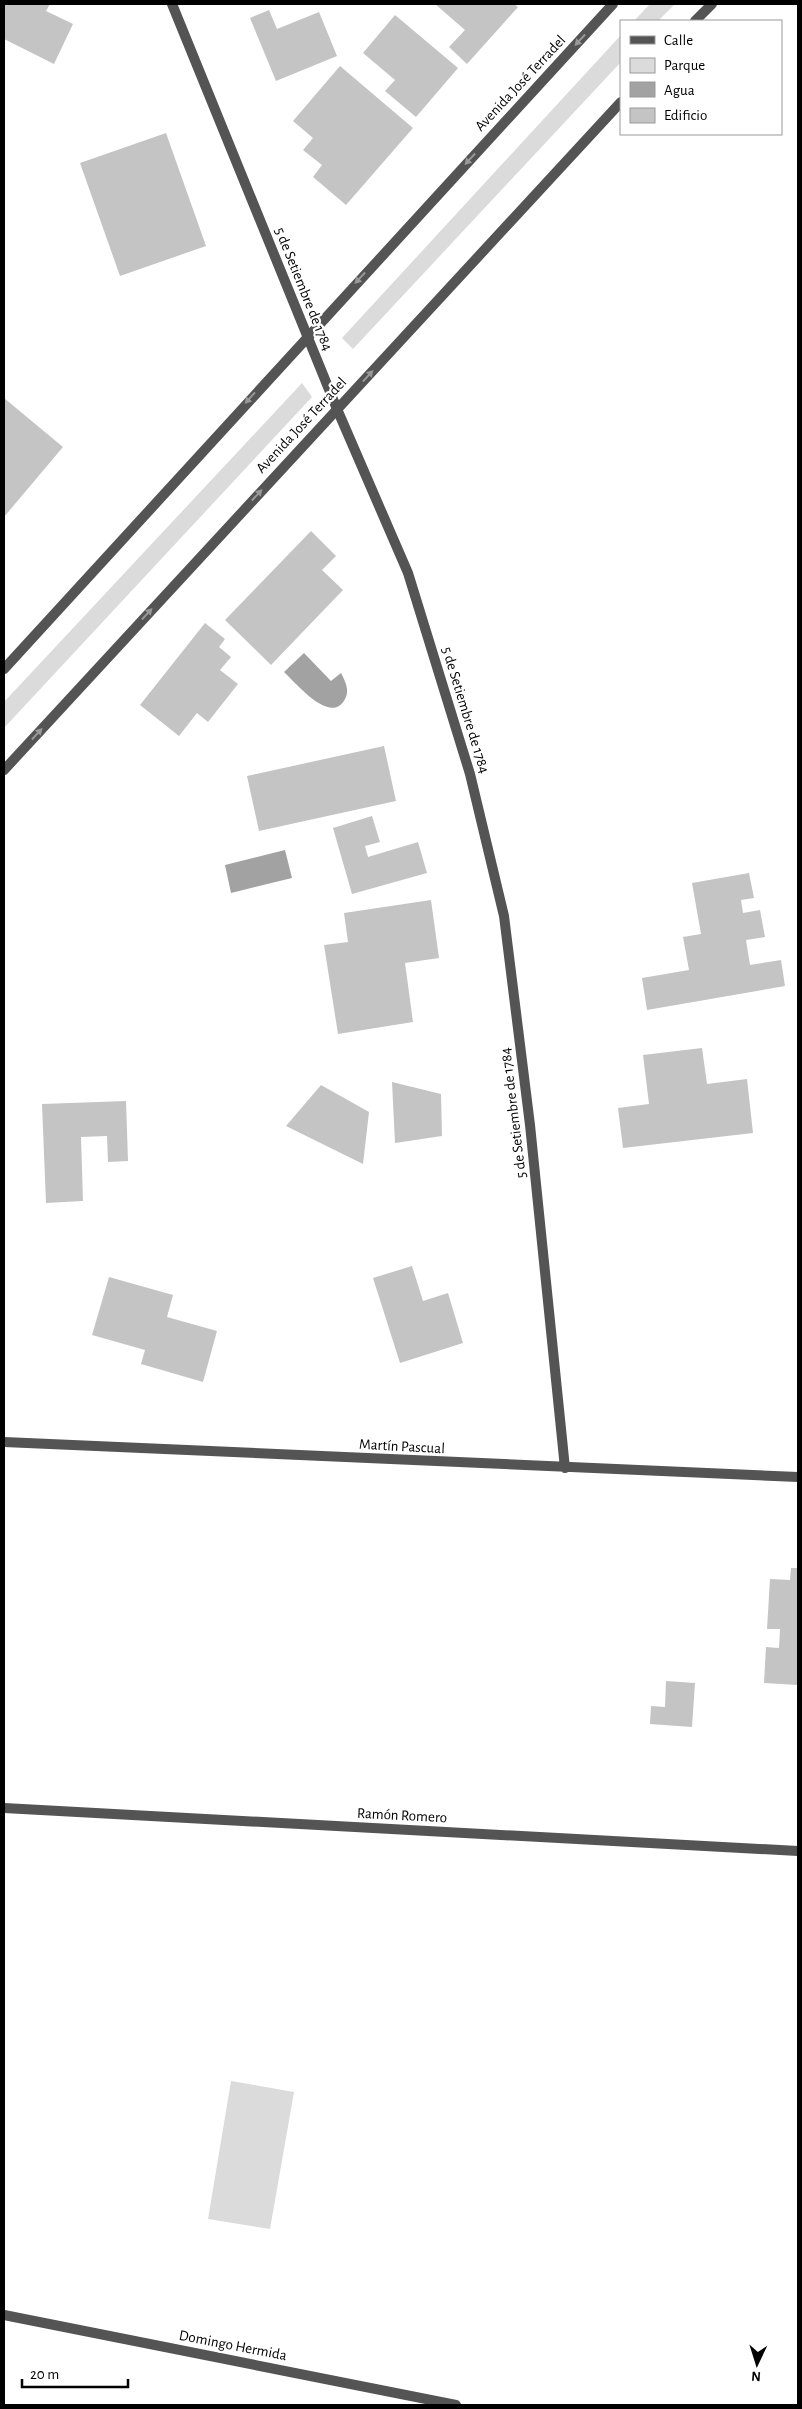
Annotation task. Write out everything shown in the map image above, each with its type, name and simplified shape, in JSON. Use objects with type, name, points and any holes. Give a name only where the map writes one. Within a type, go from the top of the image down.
[{"type":"street","name":"5 de Setiembre de 1784","points":[[172,4],[337,409],[408,573],[470,774],[504,916],[530,1125],[565,1468]]},
{"type":"street","name":"Avenida José Terradel","points":[[4,669],[307,336],[614,4]]},
{"type":"street","points":[[696,20],[712,4]]},
{"type":"street","name":"Avenida José Terradel","points":[[4,770],[620,103]]},
{"type":"street","name":"Martín Pascual","points":[[4,1442],[798,1477]]},
{"type":"street","name":"Ramón Romero","points":[[4,1808],[798,1851]]},
{"type":"street","name":"Domingo Hermida","points":[[4,2315],[436,2403],[456,2405]]},
{"type":"green space","points":[[650,4],[675,4],[659,20],[635,20]]},
{"type":"green space","points":[[620,36],[620,63],[353,349],[342,338]]},
{"type":"green space","points":[[302,383],[312,397],[4,728],[4,702]]},
{"type":"green space","points":[[231,2081],[294,2092],[270,2229],[208,2219]]},
{"type":"water","points":[[304,653],[331,681],[341,673],[347,692],[345,699],[339,706],[331,708],[314,700],[284,672]]},
{"type":"water","points":[[285,850],[292,878],[231,893],[225,865]]},
{"type":"building","points":[[4,4],[50,4],[46,11],[73,24],[54,64],[4,39]]},
{"type":"building","points":[[435,4],[514,4],[518,7],[467,64],[449,47],[465,30]]},
{"type":"building","points":[[269,10],[277,29],[319,12],[337,56],[276,81],[250,18]]},
{"type":"building","points":[[395,15],[458,68],[416,117],[385,91],[395,80],[363,53]]},
{"type":"building","points":[[340,66],[413,128],[346,205],[313,177],[322,165],[303,150],[313,138],[293,121]]},
{"type":"building","points":[[166,133],[206,246],[120,276],[80,163]]},
{"type":"building","points":[[4,398],[63,447],[4,517]]},
{"type":"building","points":[[311,531],[336,556],[322,570],[343,590],[271,665],[225,620]]},
{"type":"building","points":[[205,623],[225,639],[219,647],[231,657],[220,670],[238,684],[208,722],[197,713],[179,736],[140,705]]},
{"type":"building","points":[[384,746],[396,801],[259,831],[247,776]]},
{"type":"building","points":[[372,816],[380,842],[365,846],[368,857],[418,842],[427,873],[352,894],[333,828]]},
{"type":"building","points":[[749,873],[754,898],[741,900],[743,913],[760,910],[765,937],[746,940],[750,965],[781,960],[785,986],[647,1010],[642,978],[689,970],[683,937],[701,934],[692,883]]},
{"type":"building","points":[[431,900],[439,958],[405,963],[413,1022],[338,1034],[324,945],[348,942],[344,913]]},
{"type":"building","points":[[702,1048],[707,1084],[747,1079],[753,1133],[623,1148],[618,1108],[649,1104],[643,1055]]},
{"type":"building","points":[[392,1082],[441,1094],[442,1136],[395,1143]]},
{"type":"building","points":[[321,1085],[369,1112],[363,1164],[286,1126]]},
{"type":"building","points":[[126,1101],[128,1161],[108,1162],[107,1136],[81,1137],[83,1201],[46,1203],[42,1104]]},
{"type":"building","points":[[412,1266],[423,1301],[448,1293],[463,1343],[400,1363],[373,1278]]},
{"type":"building","points":[[109,1277],[173,1295],[167,1317],[217,1331],[203,1382],[141,1364],[145,1350],[92,1335]]},
{"type":"building","points":[[791,1568],[798,1568],[798,1685],[764,1683],[766,1647],[779,1648],[780,1629],[767,1629],[770,1579],[790,1580]]},
{"type":"building","points":[[666,1681],[695,1683],[692,1727],[650,1724],[651,1706],[665,1707]]}]
